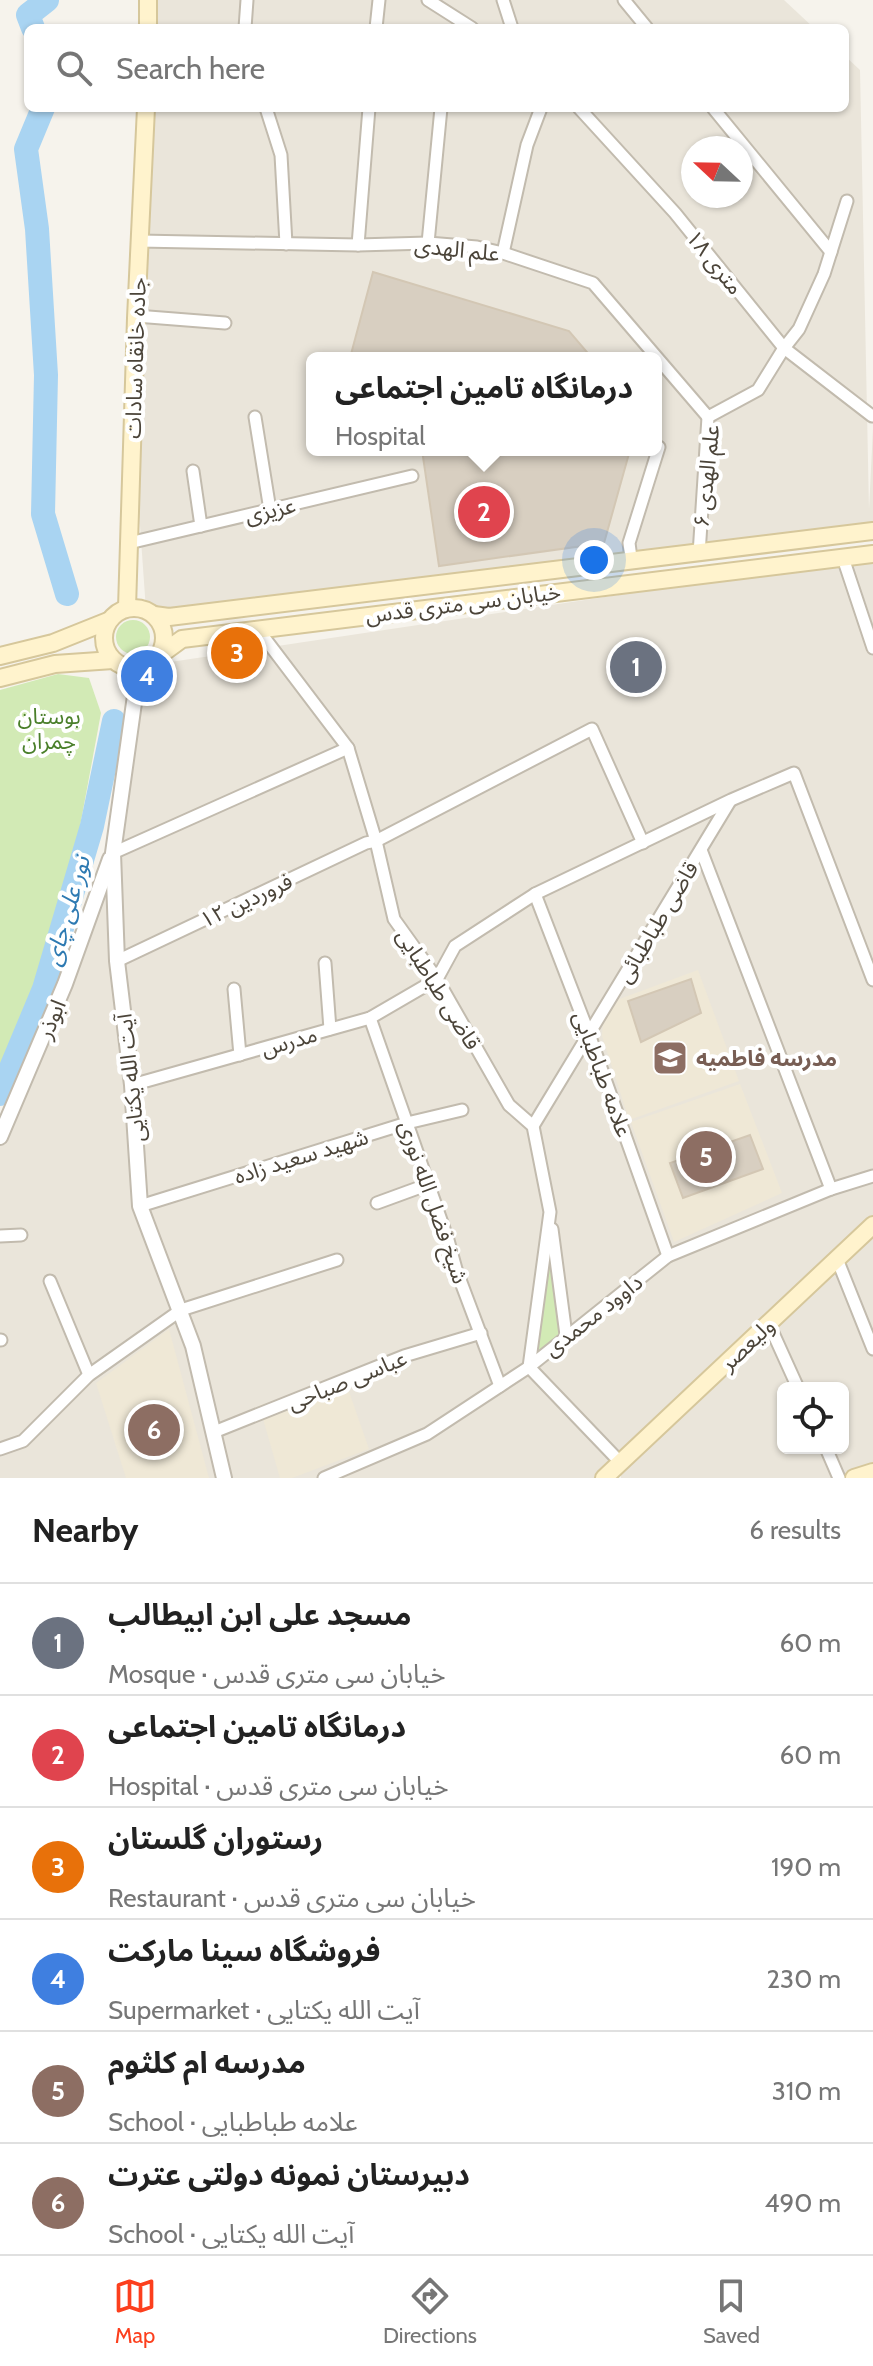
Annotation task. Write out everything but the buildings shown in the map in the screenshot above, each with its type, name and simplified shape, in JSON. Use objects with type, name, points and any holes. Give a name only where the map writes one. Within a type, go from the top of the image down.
[{"type":"main road","points":[[148,0],[148,24]]},
{"type":"main road","name":"جاده خانقاه سادات","points":[[127,608],[146,112]]},
{"type":"main road","name":"خیابان سی متری قدس","points":[[154,615],[187,615],[631,558],[699,554],[873,531]]},
{"type":"main road","name":"خیابان سی متری قدس","points":[[156,658],[182,639],[257,628],[873,554]]},
{"type":"main road","points":[[571,566],[572,590]]},
{"type":"main road","points":[[127,608],[143,608],[154,615],[160,622],[163,641],[156,658],[130,668],[113,660],[107,653],[103,637],[113,615],[127,608]]},
{"type":"main road","points":[[0,656],[53,643],[108,621]]},
{"type":"main road","points":[[0,678],[55,664],[113,660]]},
{"type":"main road","name":"ولیعصر","points":[[604,1478],[620,1470],[873,1225]]},
{"type":"main road","points":[[854,1478],[873,1472]]},
{"type":"street","points":[[245,24],[247,0]]},
{"type":"street","points":[[376,24],[379,0]]},
{"type":"street","points":[[428,0],[452,22]]},
{"type":"street","points":[[503,0],[511,24]]},
{"type":"street","points":[[624,0],[644,24]]},
{"type":"street","points":[[267,112],[281,155],[286,244]]},
{"type":"street","points":[[358,245],[369,112]]},
{"type":"street","points":[[428,243],[441,112]]},
{"type":"street","points":[[503,253],[527,145],[539,112]]},
{"type":"street","name":"۱۸ متری","points":[[583,112],[675,213],[784,348],[872,416]]},
{"type":"street","points":[[716,112],[831,252]]},
{"type":"street","name":"علم الهدی ۶","points":[[699,554],[708,417],[758,390],[799,329],[831,252],[847,201]]},
{"type":"street","name":"علم الهدی","points":[[139,241],[358,245],[428,243],[477,247],[593,283],[652,352]]},
{"type":"street","points":[[136,316],[225,323]]},
{"type":"street","name":"علم الهدی","points":[[662,363],[708,417]]},
{"type":"street","points":[[255,417],[270,510]]},
{"type":"street","points":[[631,558],[629,543],[656,456]]},
{"type":"street","points":[[193,471],[201,526]]},
{"type":"street","name":"عزیزی","points":[[129,543],[412,476]]},
{"type":"street","points":[[843,558],[873,648]]},
{"type":"street","name":"قاضی طباطبایی","points":[[257,628],[348,748],[376,841],[394,919],[437,979],[509,1105],[533,1126]]},
{"type":"street","name":"آیت الله یکتایی","points":[[139,667],[113,853],[117,961],[132,1085],[140,1206],[181,1310],[224,1478]]},
{"type":"street","name":"۱۲ فروردین","points":[[117,961],[376,841],[592,729],[643,843]]},
{"type":"street","points":[[113,853],[348,748]]},
{"type":"street","points":[[437,979],[455,946],[535,894],[794,773],[873,980]]},
{"type":"street","name":"قاضی طباطبائی","points":[[533,1126],[731,800]]},
{"type":"street","points":[[701,850],[831,1189]]},
{"type":"street","name":"ابوذر","points":[[1,1140],[65,984],[113,853]]},
{"type":"street","name":"علامه طباطبایی","points":[[535,894],[589,1034],[668,1256]]},
{"type":"street","points":[[325,963],[330,1029]]},
{"type":"street","name":"مدرس","points":[[132,1085],[370,1018],[437,979]]},
{"type":"street","points":[[234,989],[240,1055]]},
{"type":"street","name":"شیخ فضل الله نوری","points":[[370,1018],[499,1384]]},
{"type":"street","name":"شهید سعید زاده","points":[[140,1206],[407,1123],[462,1110]]},
{"type":"street","points":[[533,1126],[550,1212],[566,1335]]},
{"type":"street","name":"داوود محمدی","points":[[324,1478],[427,1434],[529,1367],[668,1256],[831,1189],[873,1176]]},
{"type":"street","points":[[377,1203],[429,1184]]},
{"type":"street","points":[[550,1212],[529,1367],[620,1470]]},
{"type":"street","points":[[0,1236],[21,1235]]},
{"type":"street","points":[[837,1259],[873,1349]]},
{"type":"street","points":[[0,1449],[23,1441],[89,1375],[181,1310],[337,1260]]},
{"type":"street","points":[[50,1281],[89,1375]]},
{"type":"street","points":[[769,1324],[795,1382]]},
{"type":"street","name":"عباسی صباحی","points":[[214,1432],[404,1356],[481,1333]]},
{"type":"street","points":[[829,1454],[839,1478]]},
{"type":"shaded area","points":[[144,0],[784,0],[810,24],[143,24]]},
{"type":"shaded area","points":[[849,60],[860,70],[869,509],[873,429],[873,531],[146,610],[133,427],[142,112],[849,112]]},
{"type":"shaded area","points":[[873,557],[873,1473],[857,1478],[621,1478],[620,1464],[601,1478],[0,1478],[0,1137],[113,853],[130,668]]},
{"type":"shaded area","name":"مدرسه فاطمیه","points":[[698,970],[739,1081],[629,1120],[602,1036],[603,1021],[614,1001]]},
{"type":"shaded area","points":[[740,1084],[782,1193],[674,1242],[631,1122]]},
{"type":"shaded area","points":[[169,1329],[209,1478],[126,1478],[96,1383]]},
{"type":"shaded area","points":[[346,1383],[369,1449],[292,1478],[280,1478],[259,1405]]},
{"type":"green space","points":[[133,620],[145,625],[150,637],[145,649],[133,654],[121,649],[116,637],[121,625]]},
{"type":"green space","name":"بوستان چمران","points":[[58,674],[89,678],[101,713],[66,902],[0,1077],[0,690]]},
{"type":"green space","points":[[551,1239],[561,1333],[534,1355]]},
{"type":"waterway","points":[[31,24],[28,15],[47,0]]},
{"type":"waterway","points":[[41,112],[26,149],[37,229],[46,375],[43,514],[67,594]]},
{"type":"waterway","name":"نور علی چای","points":[[0,1094],[44,989],[92,826],[114,721]]},
{"type":"place","name":"درمانگاه تامین اجتماعی","points":[[484,512]]},
{"type":"place","name":"رستوران گلستان","points":[[237,653]]},
{"type":"place","name":"مسجد علی ابن ابیطالب","points":[[636,667]]},
{"type":"place","name":"فروشگاه سینا مارکت","points":[[147,676]]},
{"type":"place","name":"مدرسه فاطمیه","points":[[670,1058]]},
{"type":"place","name":"مدرسه ام کلثوم","points":[[706,1157]]},
{"type":"place","name":"دبیرستان نمونه دولتی عترت","points":[[154,1430]]}]
